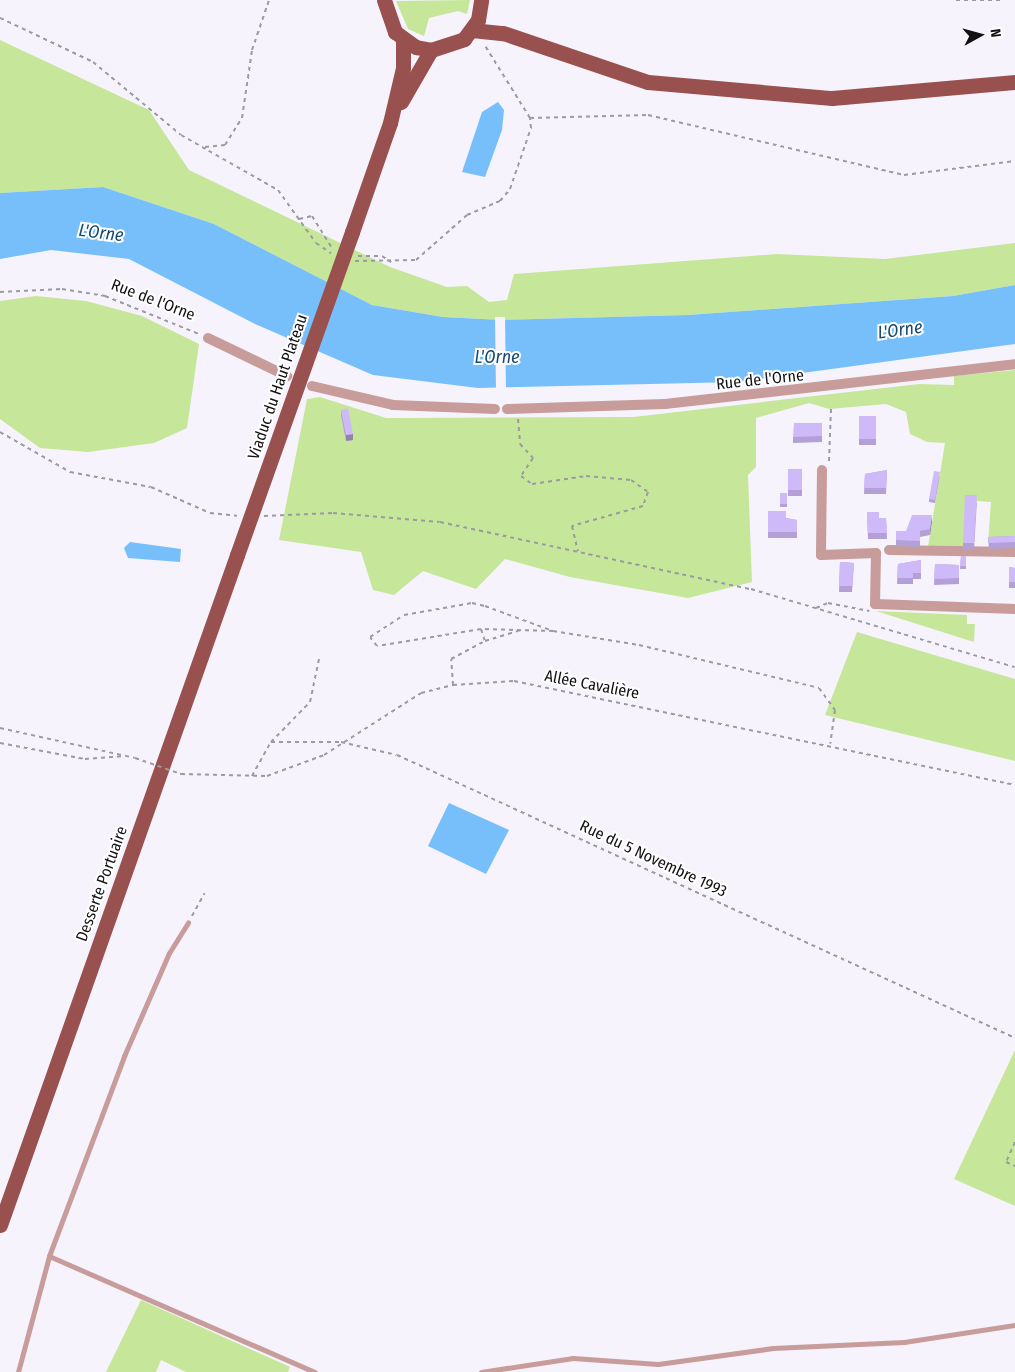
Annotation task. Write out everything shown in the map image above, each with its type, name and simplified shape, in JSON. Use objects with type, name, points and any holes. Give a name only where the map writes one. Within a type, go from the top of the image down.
[{"type":"main road","points":[[384,0],[389,22],[403,39],[431,50],[454,45],[472,30],[481,4]]},
{"type":"main road","points":[[481,4],[503,34]]},
{"type":"main road","points":[[472,30],[503,34],[648,82],[832,98],[1015,82]]},
{"type":"main road","points":[[390,123],[403,68],[403,39]]},
{"type":"main road","points":[[390,123],[431,50]]},
{"type":"main road","name":"Viaduc du Haut Plateau","points":[[237,555],[390,123]]},
{"type":"main road","name":"Desserte Portuaire","points":[[0,1225],[237,555]]},
{"type":"street","name":"Rue de l'Orne","points":[[208,338],[287,376]]},
{"type":"street","name":"Rue de l'Orne","points":[[506,409],[665,404],[1015,364]]},
{"type":"street","points":[[312,386],[393,405],[495,409]]},
{"type":"street","points":[[822,470],[821,554],[876,554],[875,604],[1015,609]]},
{"type":"street","points":[[889,550],[1015,552]]},
{"type":"lane","points":[[18,1372],[49,1256],[124,1056],[168,954],[188,922]]},
{"type":"lane","points":[[49,1256],[315,1372]]},
{"type":"lane","points":[[481,1372],[572,1358],[658,1364],[773,1348],[904,1342],[1015,1325]]},
{"type":"path","points":[[203,147],[225,145],[237,130],[252,50],[269,0]]},
{"type":"path","points":[[956,0],[1000,0]]},
{"type":"path","points":[[0,18],[93,62],[164,123],[278,190],[316,243],[331,254]]},
{"type":"path","points":[[355,261],[392,263],[416,260],[467,216],[505,197],[531,128],[530,118],[504,82],[495,58],[472,30]]},
{"type":"path","points":[[530,118],[648,115],[904,174],[1015,161]]},
{"type":"path","points":[[298,220],[312,216],[334,248]]},
{"type":"path","points":[[358,256],[382,256],[392,263]]},
{"type":"path","name":"Rue de l'Orne","points":[[0,292],[62,289],[105,296],[208,338]]},
{"type":"path","points":[[518,409],[520,444],[533,458],[521,476],[532,484],[586,476],[631,480],[648,492],[643,506],[572,526],[578,551]]},
{"type":"path","points":[[822,470],[831,459],[831,409]]},
{"type":"path","points":[[0,432],[70,472],[151,487],[210,513],[246,516]]},
{"type":"path","points":[[256,516],[387,515],[510,537],[723,582],[1015,666]]},
{"type":"path","points":[[553,631],[472,603],[404,615],[370,636],[377,646],[481,629],[524,629],[553,631],[639,644],[819,688],[835,710],[829,745]]},
{"type":"path","points":[[816,608],[828,603],[867,612],[875,604]]},
{"type":"path","points":[[481,629],[486,641]]},
{"type":"path","points":[[453,685],[451,659],[486,641],[524,629]]},
{"type":"path","points":[[252,776],[270,742],[310,702],[319,659]]},
{"type":"path","name":"Allée Cavalière","points":[[0,728],[135,758],[181,774],[252,776],[300,766],[401,703],[453,685],[514,681],[1015,785]]},
{"type":"path","name":"Rue du 5 Novembre 1993","points":[[270,742],[341,742],[428,768],[1015,1038]]},
{"type":"path","points":[[0,743],[85,759],[126,756]]},
{"type":"path","points":[[188,922],[205,893]]},
{"type":"path","points":[[1015,1142],[1006,1162],[1015,1166]]},
{"type":"green space","points":[[470,0],[467,14],[458,11],[429,18],[424,36],[408,29],[396,1]]},
{"type":"green space","points":[[0,40],[149,110],[189,170],[390,267],[447,287],[467,286],[489,302],[507,300],[514,274],[777,254],[885,259],[1015,243],[1015,285],[953,296],[688,315],[502,320],[443,317],[372,305],[214,224],[103,187],[0,193]]},
{"type":"green space","points":[[36,296],[86,301],[142,316],[199,344],[187,428],[154,443],[88,452],[40,448],[0,419],[0,301]]},
{"type":"green space","points":[[1015,370],[1015,542],[988,543],[991,502],[977,501],[963,549],[928,547],[945,443],[927,442],[910,434],[906,412],[886,404],[829,409],[809,403],[756,418],[756,467],[748,475],[752,582],[688,598],[570,577],[505,559],[476,589],[423,571],[394,595],[373,590],[361,552],[279,540],[307,399],[320,397],[386,418],[633,417],[919,384],[954,385],[954,376]]},
{"type":"green space","points":[[876,611],[967,615],[967,624],[975,624],[974,642]]},
{"type":"green space","points":[[857,632],[1015,679],[1015,761],[825,715]]},
{"type":"green space","points":[[1015,1050],[1015,1206],[954,1179]]},
{"type":"green space","points":[[141,1300],[290,1367],[288,1372],[186,1372],[161,1360],[156,1372],[106,1372]]},
{"type":"water","points":[[498,102],[504,110],[502,130],[485,177],[462,172],[482,112]]},
{"type":"water","name":"L'Orne","points":[[103,187],[214,224],[372,305],[443,317],[502,320],[688,315],[953,296],[1015,285],[1015,344],[737,382],[478,388],[373,375],[255,324],[129,259],[51,250],[0,259],[0,193]]},
{"type":"water","points":[[130,542],[181,549],[180,562],[128,558],[124,548]]},
{"type":"water","points":[[449,803],[509,830],[486,874],[428,846]]},
{"type":"pier","points":[[495,317],[505,317],[506,390],[496,390]]},
{"type":"building","points":[[348,408],[353,434],[346,435],[341,410]]},
{"type":"building","points":[[859,416],[876,416],[876,439],[859,439]]},
{"type":"building","points":[[794,423],[822,423],[822,436],[793,437]]},
{"type":"building","points":[[788,469],[802,469],[802,490],[788,490]]},
{"type":"building","points":[[887,470],[886,488],[864,488],[865,474]]},
{"type":"building","points":[[934,471],[940,472],[935,500],[929,499]]},
{"type":"building","points":[[780,493],[787,493],[787,504],[780,504]]},
{"type":"building","points":[[965,495],[977,495],[974,543],[963,543]]},
{"type":"building","points":[[768,511],[786,511],[786,518],[797,520],[797,532],[768,532]]},
{"type":"building","points":[[867,512],[879,512],[879,518],[886,518],[887,533],[868,533]]},
{"type":"building","points":[[912,515],[932,515],[930,529],[920,531],[920,541],[896,540],[896,531],[906,531]]},
{"type":"building","points":[[1015,536],[1015,542],[989,543],[988,537]]},
{"type":"building","points":[[961,556],[966,556],[966,566],[960,566]]},
{"type":"building","points":[[921,560],[921,573],[913,573],[913,578],[897,578],[898,564]]},
{"type":"building","points":[[840,562],[854,563],[852,586],[839,586]]},
{"type":"building","points":[[935,564],[959,565],[959,578],[934,579]]},
{"type":"building","points":[[1009,567],[1015,568],[1015,582],[1009,582]]}]
